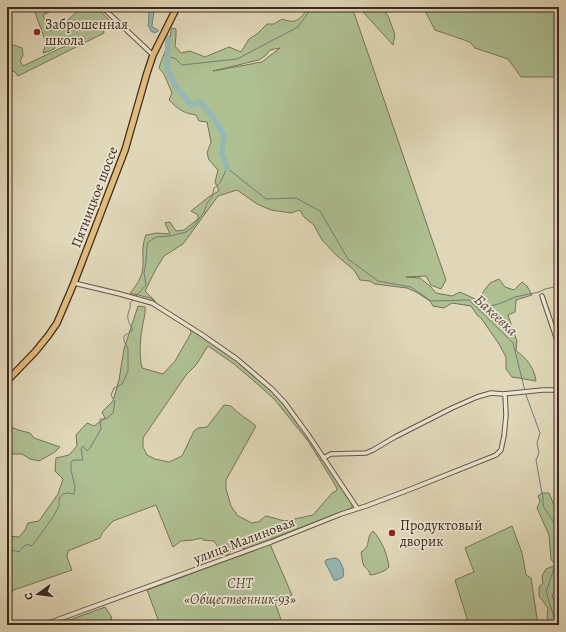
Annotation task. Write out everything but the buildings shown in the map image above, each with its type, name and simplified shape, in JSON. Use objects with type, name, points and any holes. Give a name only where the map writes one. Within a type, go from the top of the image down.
[{"type":"main road","name":"Пятницкое шоссе","points":[[7,381],[35,352],[53,329],[74,283],[125,150],[146,73],[153,55],[177,7]]},
{"type":"street","points":[[102,7],[153,55]]},
{"type":"street","points":[[74,283],[152,303],[201,334],[236,359],[272,389],[294,414],[357,508]]},
{"type":"street","points":[[542,296],[559,346]]},
{"type":"street","points":[[323,458],[331,454],[366,453],[452,408],[491,393],[505,394],[543,390],[556,390],[559,392]]},
{"type":"street","name":"улица Малиновая","points":[[43,625],[271,542],[496,455],[501,450],[504,436],[506,415],[505,394]]},
{"type":"green space","points":[[42,7],[57,7],[43,15],[50,31],[66,22],[82,7],[96,7],[109,20],[103,26],[104,33],[18,76],[15,72],[8,70],[7,44],[22,48],[23,55],[20,61],[23,66],[78,40],[72,37],[54,39],[55,48],[43,53],[46,43],[35,12]]},
{"type":"green space","points":[[309,7],[352,7],[446,280],[441,289],[431,285],[426,276],[406,277],[420,278],[436,293],[452,296],[460,292],[477,300],[490,283],[499,279],[505,287],[514,290],[522,282],[527,286],[532,295],[516,300],[515,312],[508,315],[517,341],[516,351],[529,364],[534,372],[536,381],[512,377],[506,369],[506,357],[499,344],[471,306],[452,303],[444,308],[433,306],[430,301],[407,288],[375,284],[370,281],[360,280],[354,270],[336,255],[322,240],[314,225],[304,217],[300,210],[291,213],[271,210],[257,204],[237,190],[218,196],[183,244],[164,256],[145,291],[156,302],[150,298],[130,293],[142,273],[143,245],[146,235],[157,233],[170,234],[165,223],[170,222],[176,231],[184,230],[198,219],[198,215],[191,211],[219,191],[215,182],[218,170],[209,160],[207,153],[211,142],[207,122],[199,121],[196,115],[181,110],[169,100],[172,93],[164,74],[159,68],[170,39],[172,28],[176,29],[175,46],[181,53],[190,51],[205,57],[229,47],[241,52],[249,39],[257,34],[267,24],[274,24],[282,19],[287,21],[295,21],[301,17]],"holes":[[[280,48],[262,62],[213,71],[259,60],[270,50]]]},
{"type":"green space","points":[[361,7],[383,7],[395,35],[393,45],[364,13]]},
{"type":"green space","points":[[423,7],[559,7],[559,77],[521,77],[508,59],[475,48],[470,42],[435,30]]},
{"type":"green space","points":[[138,306],[145,307],[140,344],[142,368],[163,374],[175,361],[191,333],[190,329],[232,357],[280,398],[352,503],[352,508],[245,549],[237,546],[233,548],[227,556],[223,554],[214,541],[203,540],[202,538],[181,541],[173,547],[156,505],[113,521],[102,533],[100,538],[68,551],[67,557],[72,570],[11,591],[7,588],[7,536],[19,537],[25,530],[28,523],[39,521],[58,494],[63,479],[55,471],[56,458],[69,455],[77,446],[76,435],[87,423],[94,426],[105,418],[102,412],[113,401],[119,380],[124,349]],"holes":[[[208,346],[234,364],[275,400],[308,441],[334,483],[337,489],[336,491],[332,493],[313,515],[285,521],[266,516],[258,522],[252,523],[238,516],[231,506],[226,489],[226,480],[256,426],[231,406],[224,405],[207,427],[198,428],[194,431],[182,456],[169,462],[155,459],[147,455],[143,447],[143,438],[186,375],[196,365]]]},
{"type":"green space","points":[[7,425],[30,433],[34,438],[60,447],[55,452],[39,461],[30,459],[22,454],[7,454]]},
{"type":"green space","points":[[542,493],[549,493],[553,503],[559,511],[559,519],[555,520],[559,529],[559,564],[553,562],[551,559],[549,535],[537,508],[540,501],[538,496]]},
{"type":"green space","points":[[512,526],[522,553],[526,575],[531,578],[538,625],[469,625],[455,580],[474,572],[465,548]]},
{"type":"green space","points":[[373,531],[384,548],[389,567],[385,570],[370,575],[363,564],[361,552],[368,545],[369,536]]},
{"type":"green space","name":"СНТ «Общественник-93»","points":[[269,542],[292,595],[275,603],[283,625],[160,625],[147,590]]},
{"type":"green space","points":[[556,565],[559,568],[558,588],[552,595],[559,621],[551,624],[547,618],[548,608],[539,596],[539,587],[543,583],[542,576],[546,569]]},
{"type":"green space","points":[[105,607],[111,616],[112,624],[56,625]]},
{"type":"water","points":[[151,7],[155,7],[152,27],[158,31],[155,33],[151,31],[148,25],[149,11]]},
{"type":"water","points":[[335,558],[341,563],[344,572],[343,577],[337,580],[334,580],[325,562],[326,560]]},
{"type":"waterway","points":[[167,56],[176,59],[182,65],[237,59],[298,27],[311,9],[323,7]]},
{"type":"waterway","points":[[168,38],[167,68],[175,85],[191,105],[201,102],[224,135],[222,153],[227,168]]},
{"type":"waterway","name":"Бакеевка","points":[[136,296],[146,285],[144,273],[148,242],[156,237],[170,236],[186,232],[194,226],[204,212],[207,203],[212,197],[214,188],[220,183],[227,168],[266,199],[296,198],[320,211],[348,259],[378,281],[411,287],[431,301],[469,300],[513,343],[526,395],[540,433],[537,443],[539,453],[536,460],[543,497],[543,506],[559,530]]},
{"type":"waterway","points":[[479,310],[515,297],[559,286]]},
{"type":"waterway","points":[[7,549],[19,552],[27,544],[31,546],[53,517],[59,506],[59,499],[63,494],[74,494],[75,487],[71,470],[71,462],[74,460],[83,460],[81,449],[83,446],[87,451],[90,448],[101,429],[100,419],[106,419],[113,413],[115,402],[111,395],[114,388],[122,384],[128,371],[128,349],[124,341],[124,336],[133,330],[129,322],[128,312],[130,303],[134,299]]},
{"type":"waterway","name":"Бакеевка","points":[[555,625],[556,623],[546,592],[559,554]]},
{"type":"place","name":"Заброшенная школа","points":[[37,32]]},
{"type":"place","name":"Продуктовый дворик","points":[[392,533]]}]
